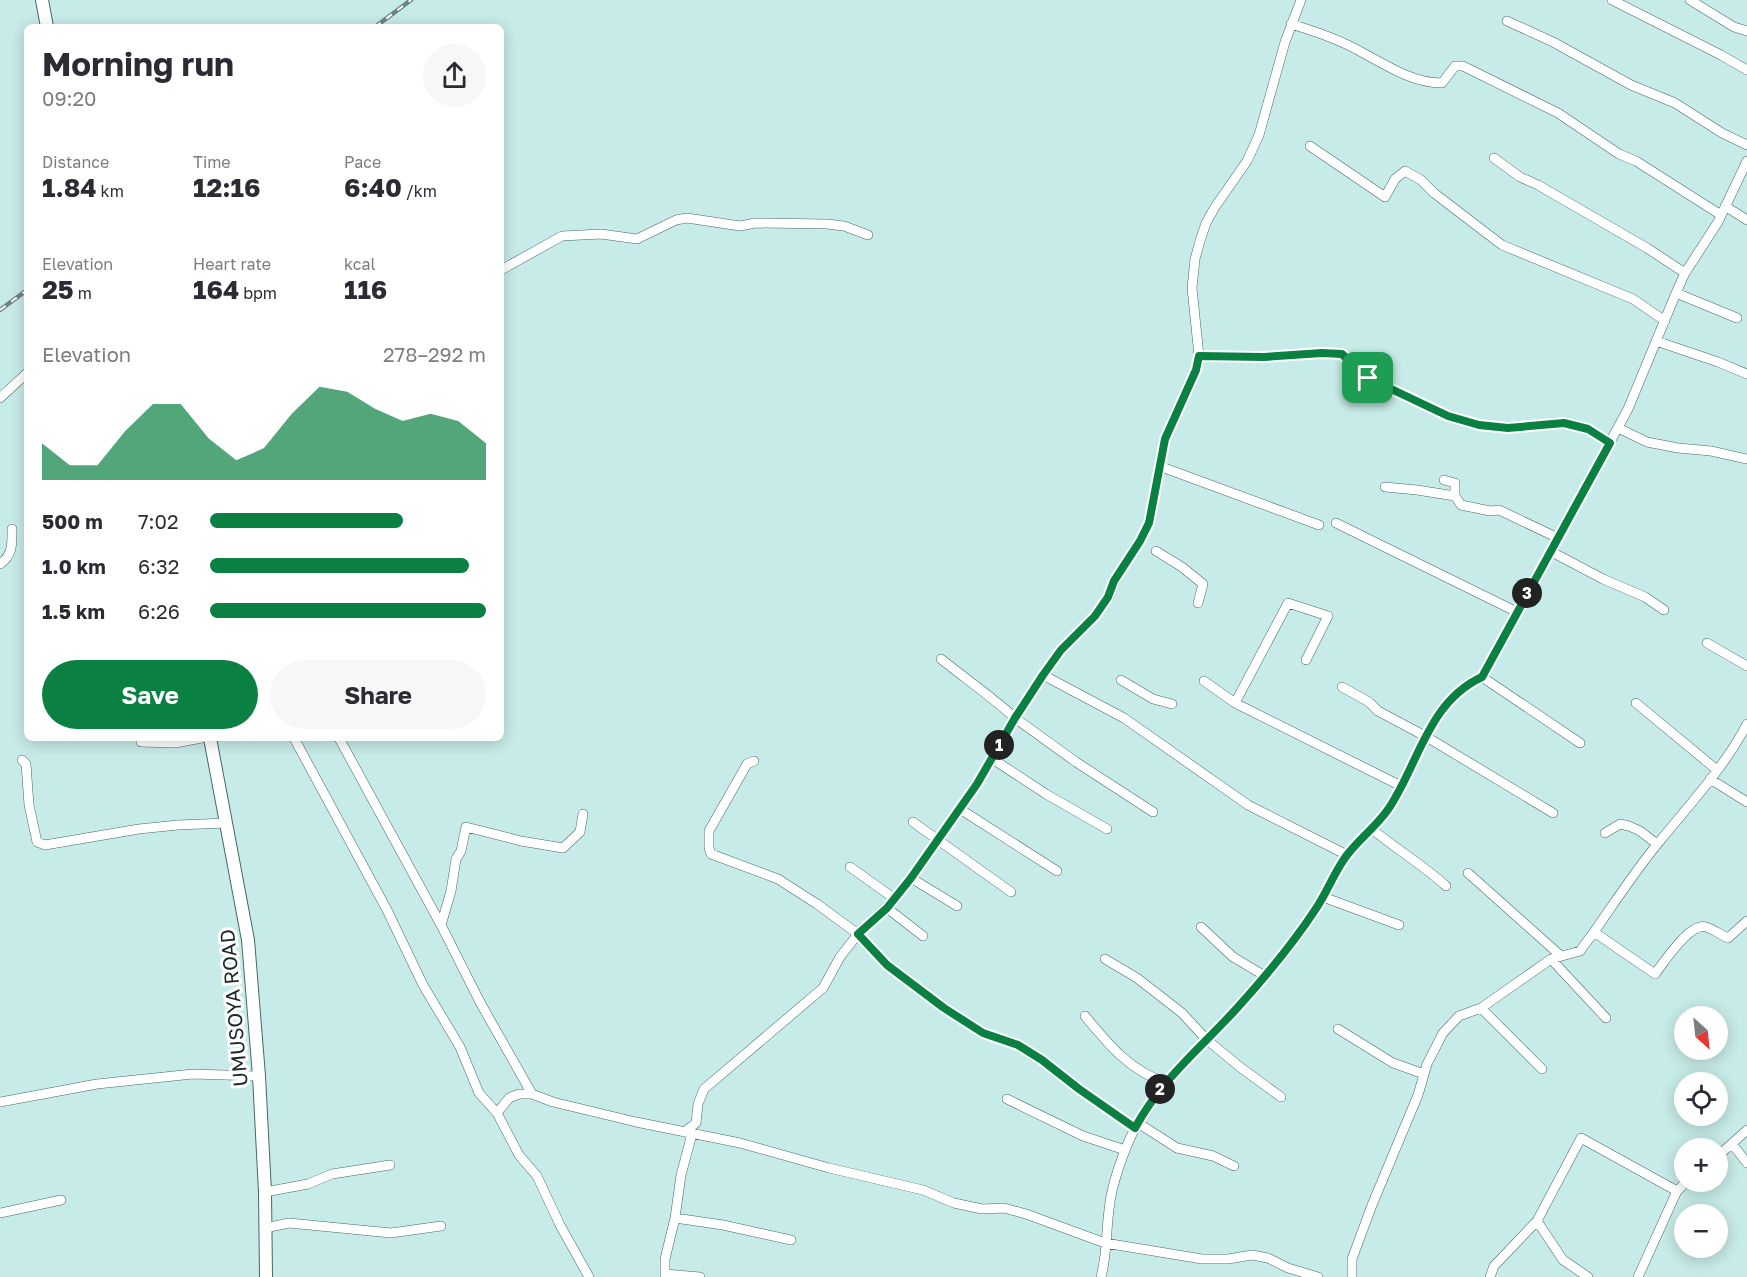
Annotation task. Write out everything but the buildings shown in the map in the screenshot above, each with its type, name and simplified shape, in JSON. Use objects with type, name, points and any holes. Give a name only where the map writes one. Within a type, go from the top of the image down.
[{"type":"main road","points":[[42,0],[46,24]]},
{"type":"main road","name":"UMUSOYA ROAD","points":[[211,741],[248,940],[260,1076],[266,1277]]},
{"type":"street","points":[[700,1277],[665,1275],[665,1259],[675,1218],[688,1133],[696,1122],[698,1104],[704,1089],[823,988],[840,957],[858,934],[895,899],[960,809],[1043,675],[1061,650],[1095,616],[1108,597],[1120,571],[1149,523],[1165,439],[1196,370],[1199,356],[1192,288],[1200,241],[1215,207],[1247,161],[1259,135],[1291,24],[1301,0]]},
{"type":"street","points":[[1611,0],[1747,70]]},
{"type":"street","points":[[1690,0],[1734,27],[1747,31]]},
{"type":"street","points":[[1507,21],[1553,42],[1631,85],[1675,104],[1722,133],[1747,145]]},
{"type":"street","points":[[1291,24],[1322,33],[1380,63],[1427,83],[1442,83],[1455,66],[1464,66],[1558,113],[1619,153],[1723,211],[1747,220]]},
{"type":"street","points":[[1310,146],[1385,197],[1395,178],[1404,171],[1421,180],[1434,193],[1503,245],[1633,299],[1665,321]]},
{"type":"street","points":[[1494,158],[1520,177],[1539,185],[1639,243],[1685,273]]},
{"type":"street","points":[[1101,1277],[1109,1206],[1125,1150],[1137,1125],[1165,1082],[1237,1009],[1300,932],[1347,855],[1382,819],[1432,722],[1448,704],[1482,677],[1618,428],[1638,388],[1685,273],[1723,211],[1746,167]]},
{"type":"street","points":[[504,268],[562,236],[601,234],[637,239],[676,220],[687,218],[741,226],[755,223],[827,224],[844,226],[868,235]]},
{"type":"street","points":[[1676,293],[1737,318]]},
{"type":"street","points":[[1656,341],[1747,374]]},
{"type":"street","points":[[1199,356],[1264,357],[1342,354],[1368,378],[1448,416],[1479,425],[1508,428],[1564,423],[1588,429],[1610,443]]},
{"type":"street","points":[[0,398],[24,376]]},
{"type":"street","points":[[1618,428],[1647,442],[1711,451],[1747,459]]},
{"type":"street","points":[[1159,466],[1319,525]]},
{"type":"street","points":[[1444,480],[1455,483],[1455,496],[1461,505],[1490,511],[1499,510],[1558,538]]},
{"type":"street","points":[[1385,487],[1455,496]]},
{"type":"street","points":[[1336,523],[1517,612]]},
{"type":"street","points":[[0,564],[12,551],[12,529]]},
{"type":"street","points":[[1156,551],[1182,567],[1203,584],[1198,603]]},
{"type":"street","points":[[1550,551],[1603,579],[1645,597],[1664,610]]},
{"type":"street","points":[[1235,703],[1288,603],[1328,616],[1306,660]]},
{"type":"street","points":[[1707,643],[1747,666]]},
{"type":"street","points":[[941,659],[968,681],[985,691],[1015,718],[1076,762],[1153,812]]},
{"type":"street","points":[[1043,675],[1124,718],[1248,805],[1347,855]]},
{"type":"street","points":[[1482,677],[1580,743]]},
{"type":"street","points":[[1121,680],[1154,699],[1172,704]]},
{"type":"street","points":[[1204,681],[1235,703],[1401,786]]},
{"type":"street","points":[[1342,687],[1369,702],[1378,711],[1425,736],[1553,813]]},
{"type":"street","points":[[1636,703],[1717,770]]},
{"type":"street","points":[[1352,1277],[1352,1259],[1372,1205],[1418,1095],[1424,1074],[1443,1033],[1459,1016],[1481,1008],[1551,959],[1580,951],[1657,844],[1717,770],[1747,724]]},
{"type":"street","points":[[141,742],[182,741]]},
{"type":"street","points":[[296,741],[387,910],[423,985],[460,1047],[477,1083],[479,1094],[497,1113],[519,1155],[537,1176],[560,1226],[589,1277]]},
{"type":"street","points":[[341,741],[441,925],[481,1004],[532,1094]]},
{"type":"street","points":[[992,758],[1046,794],[1107,829]]},
{"type":"street","points":[[22,760],[26,764],[34,831],[37,842],[45,845],[139,829],[226,823]]},
{"type":"street","points":[[754,761],[747,764],[709,831],[711,854],[778,879],[818,904],[858,934],[887,965],[944,1008],[983,1033],[1018,1045],[1042,1060],[1079,1089],[1137,1125],[1177,1148],[1213,1155],[1234,1166]]},
{"type":"street","points":[[1710,779],[1747,802]]},
{"type":"street","points":[[960,809],[1057,871]]},
{"type":"street","points":[[441,925],[466,827],[521,841],[563,848],[580,832],[583,814]]},
{"type":"street","points":[[913,822],[1011,892]]},
{"type":"street","points":[[1605,834],[1620,824],[1629,826],[1657,844]]},
{"type":"street","points":[[1372,829],[1391,846],[1426,868],[1446,886]]},
{"type":"street","points":[[850,867],[895,899]]},
{"type":"street","points":[[1468,873],[1561,956]]},
{"type":"street","points":[[911,878],[957,906]]},
{"type":"street","points":[[1323,897],[1399,925]]},
{"type":"street","points":[[887,908],[923,936]]},
{"type":"street","points":[[1594,932],[1655,975],[1694,928],[1705,926],[1728,938],[1747,921]]},
{"type":"street","points":[[1201,927],[1233,957],[1265,976]]},
{"type":"street","points":[[1106,959],[1137,978],[1182,1013],[1206,1039],[1281,1097]]},
{"type":"street","points":[[1551,959],[1606,1018]]},
{"type":"street","points":[[1481,1008],[1542,1069]]},
{"type":"street","points":[[1085,1016],[1106,1041],[1133,1067],[1150,1077],[1165,1082]]},
{"type":"street","points":[[1338,1029],[1393,1063],[1424,1074]]},
{"type":"street","points":[[0,1102],[97,1083],[193,1074],[260,1076]]},
{"type":"street","points":[[497,1113],[509,1098],[519,1094],[532,1094],[561,1104],[740,1143],[829,1168],[923,1190],[954,1203],[982,1209],[1004,1208],[1105,1243],[1202,1259],[1228,1259],[1252,1255],[1268,1258],[1288,1268],[1318,1277]]},
{"type":"street","points":[[1007,1100],[1083,1136],[1125,1150]]},
{"type":"street","points":[[1728,1147],[1747,1130]]},
{"type":"street","points":[[1490,1277],[1494,1266],[1537,1221],[1581,1138],[1674,1189]]},
{"type":"street","points":[[1732,1144],[1747,1162]]},
{"type":"street","points":[[265,1192],[308,1184],[332,1174],[390,1165]]},
{"type":"street","points":[[1638,1277],[1677,1192]]},
{"type":"street","points":[[0,1213],[62,1200]]},
{"type":"street","points":[[675,1218],[723,1225],[791,1240]]},
{"type":"street","points":[[1537,1221],[1563,1260],[1588,1277]]},
{"type":"street","points":[[265,1228],[289,1223],[392,1233],[441,1226]]},
{"type":"railway","points":[[379,24],[411,0]]},
{"type":"railway","points":[[0,310],[24,292]]},
{"type":"route","points":[[1290,354],[1342,354],[1368,378],[1448,416],[1479,425],[1508,428],[1564,423],[1588,429],[1610,443],[1482,677],[1448,704],[1432,722],[1396,797],[1382,819],[1347,855],[1317,908],[1281,958],[1237,1009],[1165,1082],[1135,1128],[1042,1060],[1018,1045],[983,1033],[944,1008],[887,965],[858,934],[887,908],[911,878],[977,784],[1043,675],[1061,650],[1095,616],[1108,597],[1114,581],[1149,523],[1165,439],[1196,370],[1199,356],[1264,357],[1290,354]]}]
